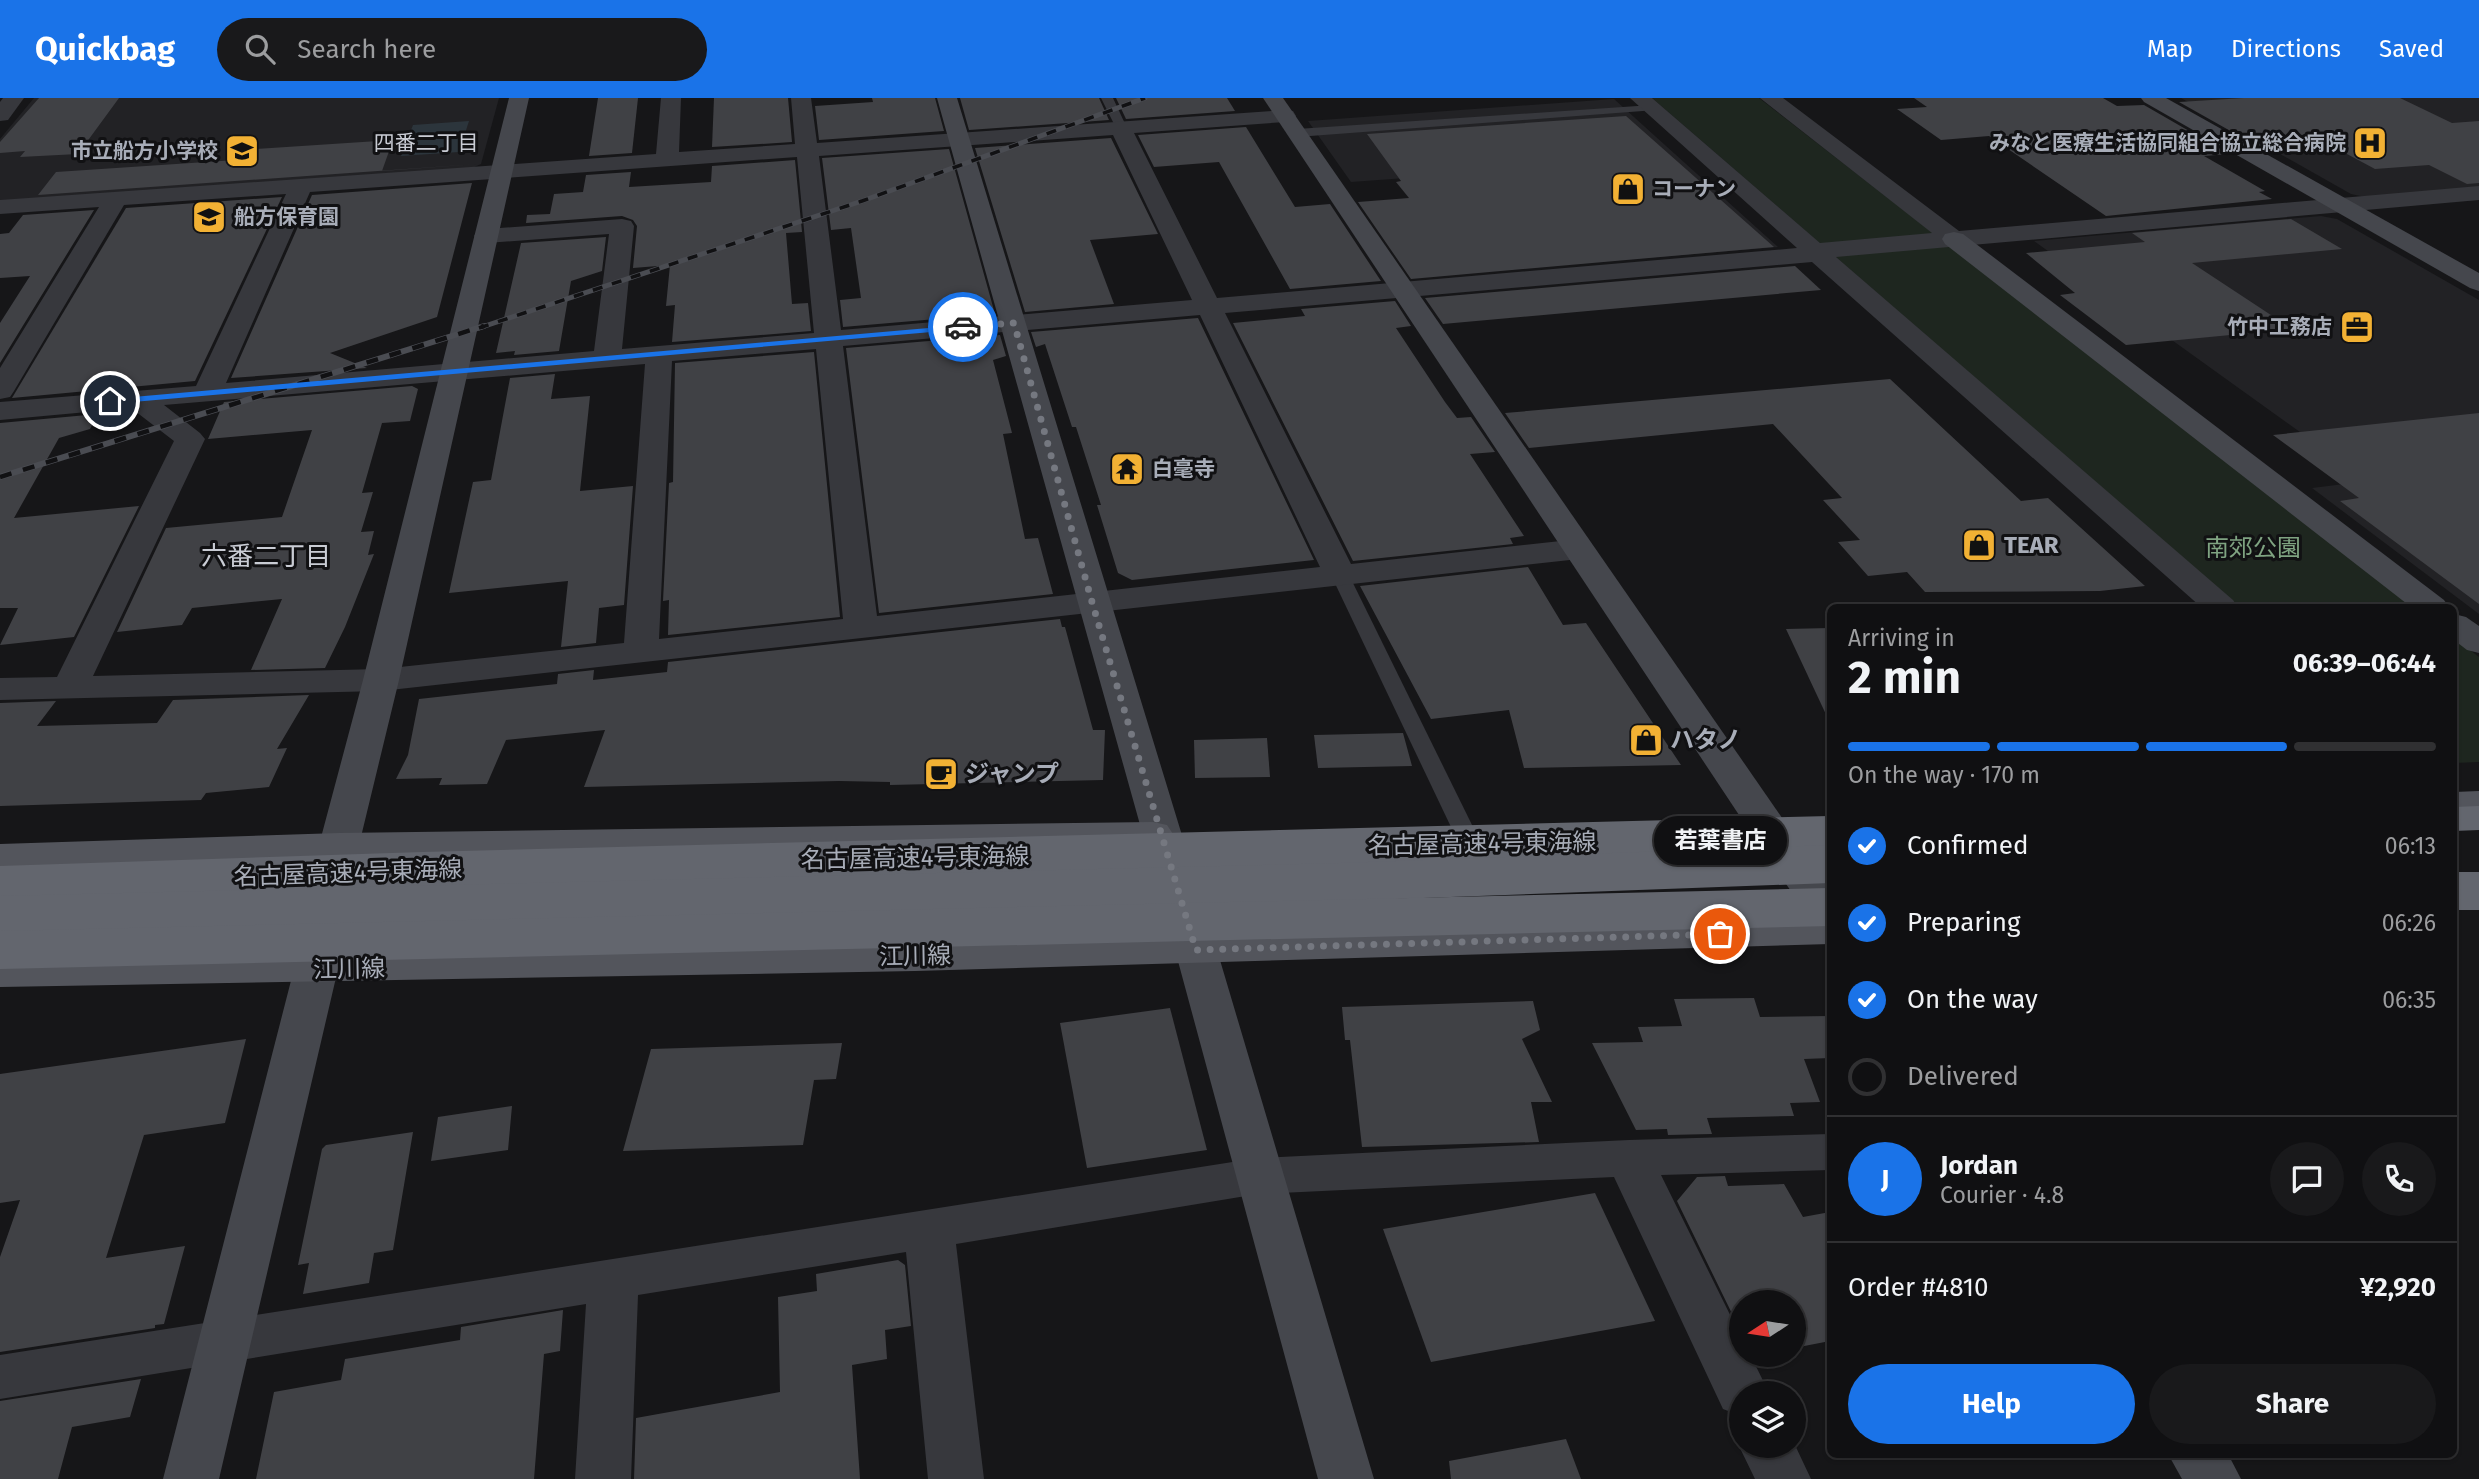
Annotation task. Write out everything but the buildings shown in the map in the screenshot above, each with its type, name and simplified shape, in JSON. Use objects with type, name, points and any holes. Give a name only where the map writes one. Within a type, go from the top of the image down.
[{"type":"highway","points":[[2457,819],[2479,818]]},
{"type":"highway","name":"名古屋高速4号東海線","points":[[0,885],[423,871],[1827,835]]},
{"type":"highway","points":[[0,915],[1341,882],[1827,864]]},
{"type":"highway","points":[[2457,892],[2479,889]]},
{"type":"highway","points":[[0,950],[1827,907]]},
{"type":"main road","points":[[2457,804],[2479,803]]},
{"type":"main road","points":[[0,857],[339,845],[1161,834],[1827,820]]},
{"type":"main road","points":[[2457,909],[2479,908]]},
{"type":"main road","name":"江川線","points":[[0,972],[316,970],[1196,950],[1827,930]]},
{"type":"street","points":[[0,115],[14,98]]},
{"type":"street","points":[[191,1479],[316,970],[339,845],[381,680],[519,98]]},
{"type":"street","points":[[667,160],[671,98]]},
{"type":"street","points":[[801,98],[860,628]]},
{"type":"street","points":[[947,98],[1014,323],[1092,602],[1196,950],[1346,1479]]},
{"type":"street","points":[[1770,98],[2428,604]]},
{"type":"street","points":[[2151,98],[2479,283]]},
{"type":"street","points":[[1646,103],[2218,604]]},
{"type":"street","points":[[0,207],[1285,116],[1827,912]]},
{"type":"street","points":[[1121,128],[1340,575]]},
{"type":"street","points":[[207,393],[301,186]]},
{"type":"street","points":[[0,411],[2479,193]]},
{"type":"street","points":[[0,391],[116,199]]},
{"type":"street","points":[[486,236],[622,226],[607,358]]},
{"type":"street","points":[[641,652],[659,354]]},
{"type":"street","points":[[70,687],[190,439],[137,399]]},
{"type":"street","points":[[0,689],[381,680],[1579,549]]},
{"type":"street","points":[[0,1377],[1258,1176],[1629,1158],[1827,1152]]},
{"type":"street","points":[[1629,1158],[1736,1381]]},
{"type":"street","points":[[929,1228],[956,1479]]},
{"type":"street","points":[[603,1479],[613,1279]]},
{"type":"street","points":[[1773,1458],[1783,1479]]},
{"type":"street","points":[[2199,1458],[2213,1479]]},
{"type":"lane","points":[[1107,98],[1121,128]]},
{"type":"lane","points":[[1285,116],[1646,103]]},
{"type":"lane","points":[[1340,575],[1462,827]]},
{"type":"shaded area","name":"市立船方小学校","points":[[34,98],[499,98],[481,164],[470,169],[0,201],[0,139]]},
{"type":"shaded area","name":"みなと医療生活協同組合協立総合病院","points":[[2181,98],[2479,98],[2479,187],[2365,197],[2351,194]]},
{"type":"shaded area","points":[[1614,99],[1778,247],[1585,263],[1502,171],[1351,182],[1308,121]]},
{"type":"shaded area","points":[[469,121],[459,152],[401,156],[413,125]]},
{"type":"shaded area","points":[[2321,216],[2337,219],[2479,300],[2479,614],[2312,488],[2368,481],[2034,241]]},
{"type":"green space","name":"南郊公園","points":[[1652,98],[1759,98],[2411,604],[2237,604]]},
{"type":"green space","points":[[2457,640],[2479,657],[2479,762],[2457,763]]},
{"type":"railway","points":[[479,328],[862,201],[1145,98]]},
{"type":"railway","points":[[0,477],[484,326]]},
{"type":"way so far","points":[[963,327],[1014,323],[1092,602],[1196,950],[1720,934]]},
{"type":"place","name":"みなと医療生活協同組合協立総合病院","points":[[2370,143]]},
{"type":"place","name":"市立船方小学校","points":[[242,151]]},
{"type":"place","name":"コーナン","points":[[1628,189]]},
{"type":"place","name":"船方保育園","points":[[209,217]]},
{"type":"place","name":"竹中工務店","points":[[2357,327]]},
{"type":"place","name":"白毫寺","points":[[1127,469]]},
{"type":"place","name":"TEAR","points":[[1979,545]]},
{"type":"place","name":"ハタノ","points":[[1646,740]]},
{"type":"place","name":"ジャンプ","points":[[941,774]]},
{"type":"place","name":"若葉書店","points":[[1720,934]]},
{"type":"district","name":"四番二丁目","points":[[426,143]]},
{"type":"district","name":"六番二丁目","points":[[266,556]]},
{"type":"route","points":[[110,401],[963,327]]}]
